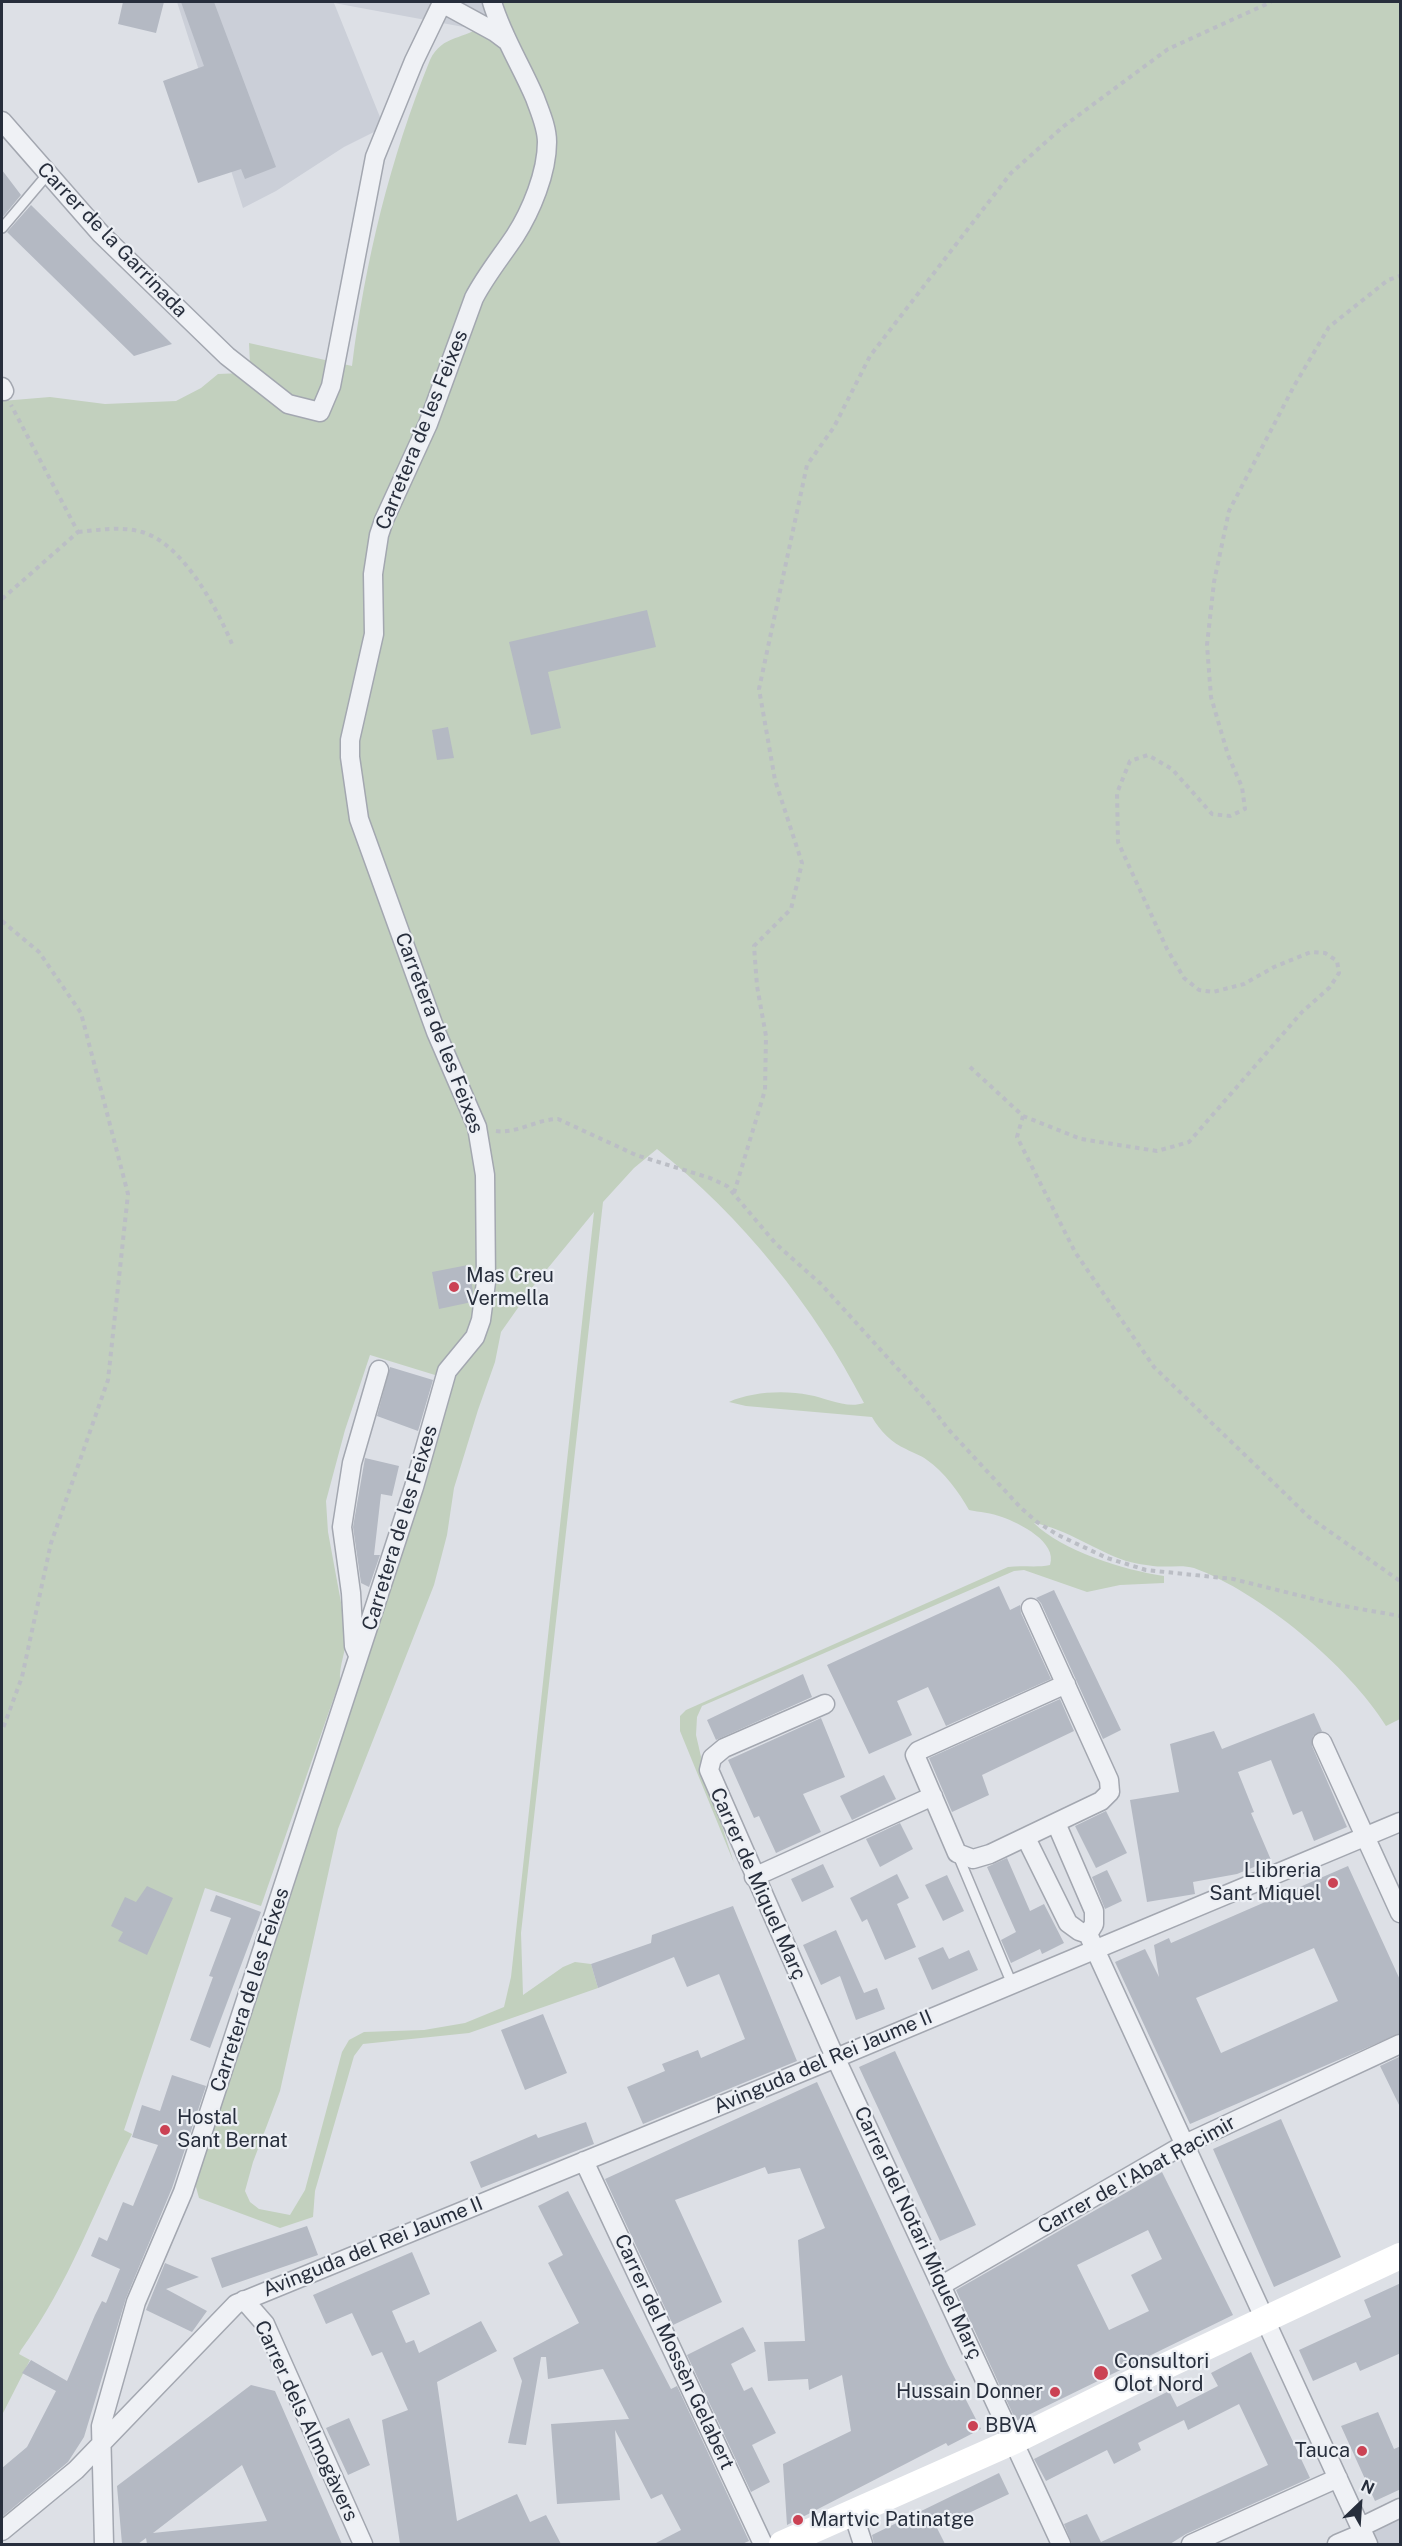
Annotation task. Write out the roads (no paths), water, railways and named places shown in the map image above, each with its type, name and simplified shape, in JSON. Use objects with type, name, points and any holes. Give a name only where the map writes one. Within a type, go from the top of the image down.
[{"type":"main road","points":[[782,2544],[1014,2441],[1155,2371],[1401,2256]]},
{"type":"street","points":[[444,2],[507,41]]},
{"type":"street","name":"Carrer de la Garrinada","points":[[2,121],[101,234],[227,356],[288,404],[320,412],[331,386],[375,157],[414,61],[444,2]]},
{"type":"street","name":"Carretera de les Feixes","points":[[104,2544],[101,2426],[136,2302],[183,2192],[414,1487],[447,1371],[475,1337],[481,1320],[486,1282],[487,1210],[482,1149],[474,1120],[436,1032],[359,819],[350,757],[350,740],[374,634],[373,574],[376,549],[384,520],[428,423],[474,298],[483,280],[515,236],[526,216],[545,164],[547,141],[543,119],[507,41],[492,2]]},
{"type":"street","points":[[359,1657],[354,1646],[351,1593],[342,1527],[352,1463],[380,1370]]},
{"type":"street","points":[[1031,1608],[1066,1684],[1109,1780],[1110,1792],[1101,1801],[1026,1838],[981,1857],[966,1858],[957,1853],[915,1760],[915,1755],[918,1751],[1066,1684]]},
{"type":"street","name":"Carrer de Miquel Març","points":[[825,1704],[724,1748],[712,1758],[709,1770],[754,1877],[836,2058]]},
{"type":"street","points":[[1322,1742],[1401,1913]]},
{"type":"street","points":[[754,1877],[933,1796]]},
{"type":"street","name":"Avinguda del Rei Jaume II","points":[[2,2532],[76,2470],[226,2312],[244,2300],[1012,1984],[1092,1941],[1401,1822]]},
{"type":"street","points":[[1056,1823],[1094,1911],[1092,1941]]},
{"type":"street","points":[[1026,1838],[1068,1923],[1092,1941],[1364,2535]]},
{"type":"street","name":"Carrer de l'Abat Racimir","points":[[942,2284],[1185,2144],[1401,2044]]},
{"type":"street","name":"Carrer del Notari Miquel Març","points":[[836,2058],[1061,2544]]},
{"type":"street","name":"Carrer del Mossèn Gelabert","points":[[584,2161],[763,2544]]},
{"type":"street","name":"Carrer dels Almogàvers","points":[[244,2300],[265,2324],[363,2544]]},
{"type":"street","points":[[1191,2544],[1338,2478]]},
{"type":"street","points":[[1337,2544],[1364,2535],[1401,2508]]},
{"type":"street","points":[[853,2514],[863,2544]]},
{"type":"lane","points":[[2,228],[47,175]]},
{"type":"lane","points":[[957,1853],[1012,1984]]},
{"type":"place","name":"Mas Creu Vermella","points":[[454,1287]]},
{"type":"place","name":"Llibreria Sant Miquel","points":[[1333,1883]]},
{"type":"place","name":"Hostal Sant Bernat","points":[[165,2130]]},
{"type":"place","name":"Consultori Olot Nord","points":[[1101,2373]]},
{"type":"place","name":"Hussain Donner","points":[[1055,2392]]},
{"type":"place","name":"BBVA","points":[[973,2426]]},
{"type":"place","name":"Tauca","points":[[1362,2451]]},
{"type":"place","name":"Martvic Patinatge","points":[[798,2520]]}]
